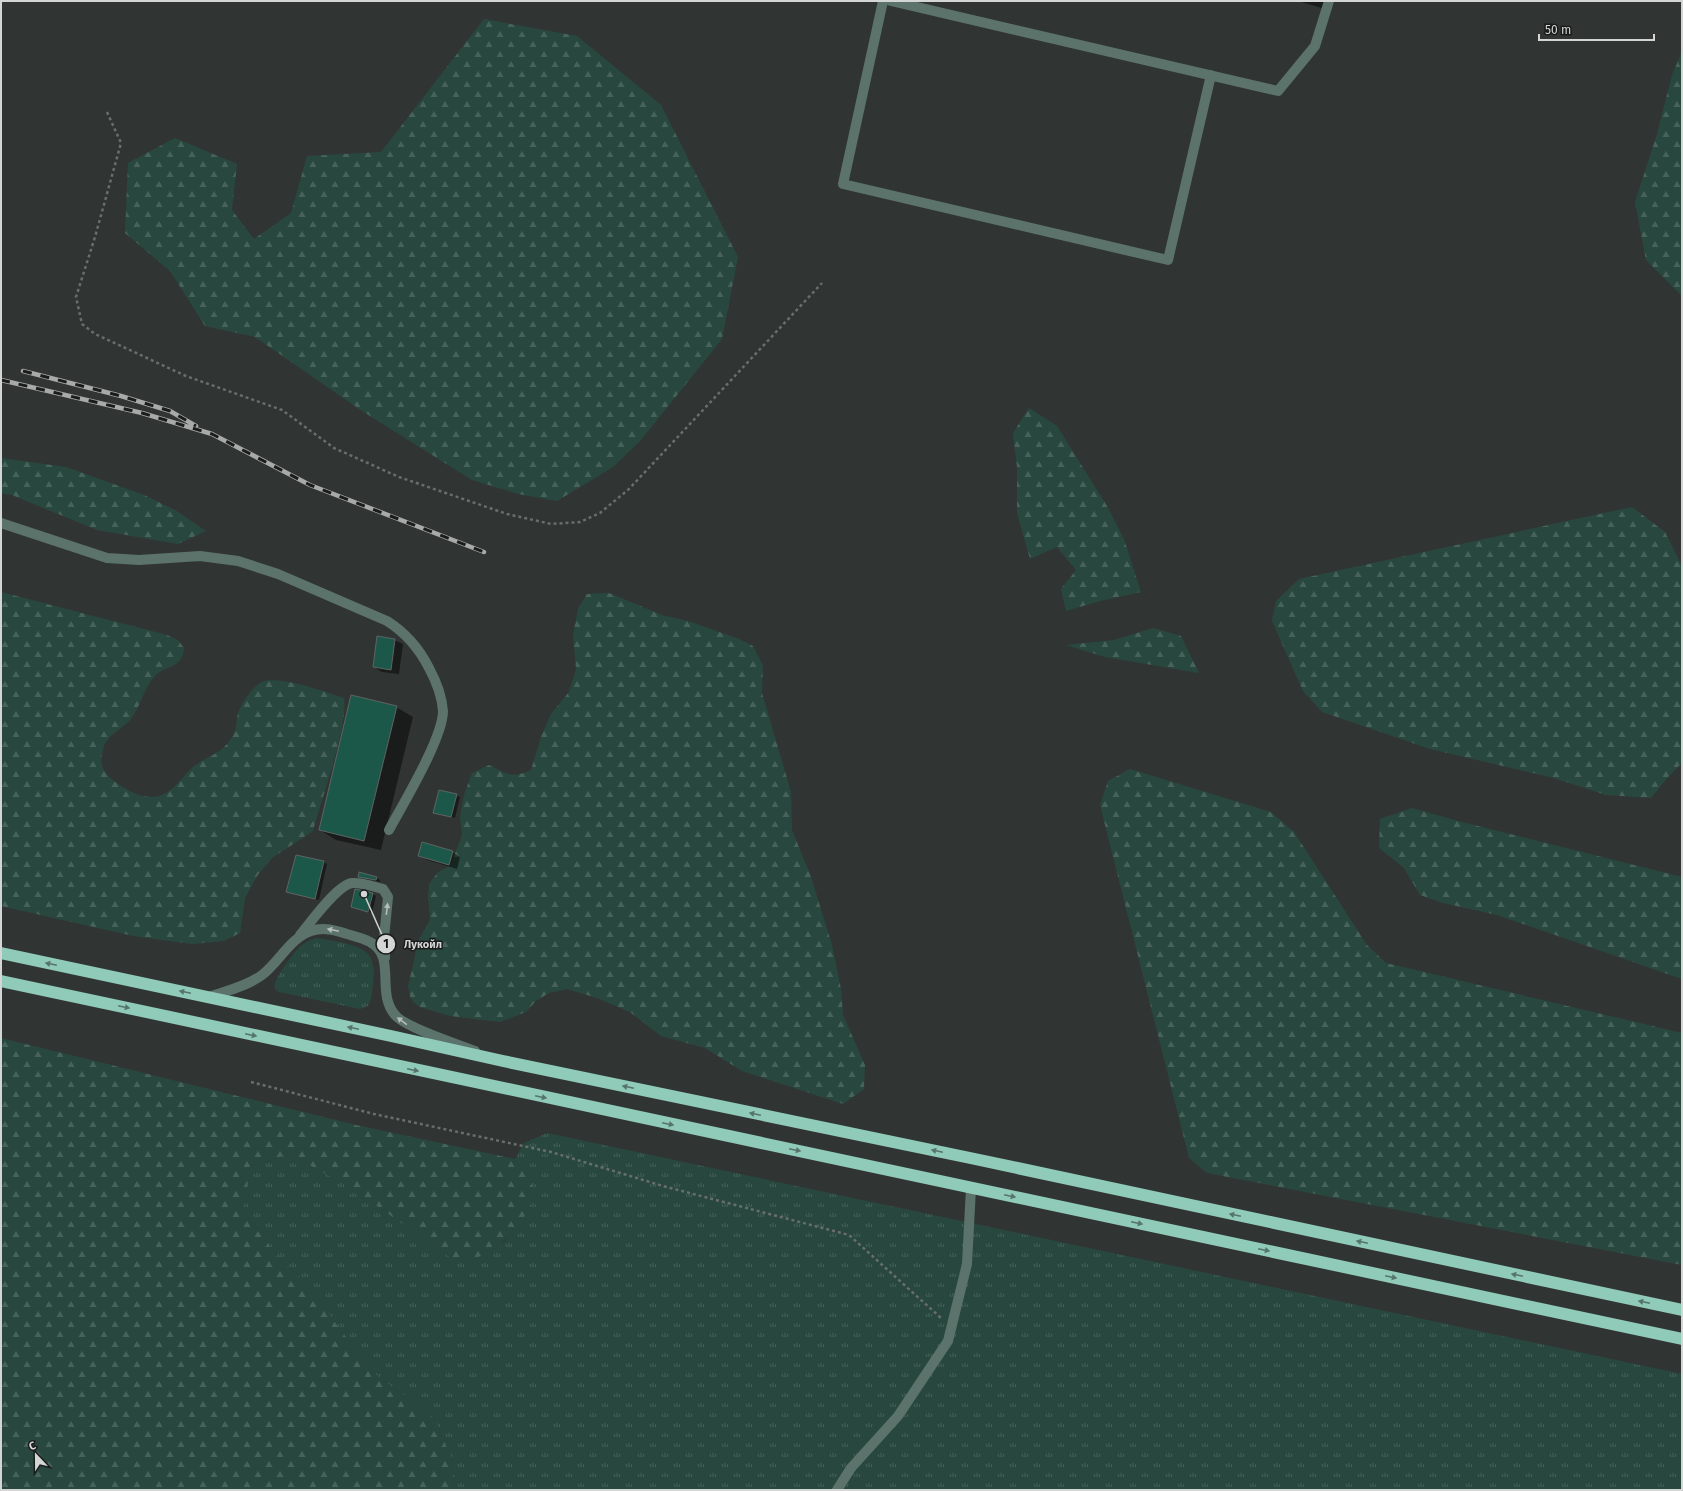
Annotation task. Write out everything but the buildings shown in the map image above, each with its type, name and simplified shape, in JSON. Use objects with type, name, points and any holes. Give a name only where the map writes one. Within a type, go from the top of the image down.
[{"type":"highway","points":[[1,953],[503,1062],[983,1161],[1682,1310]]},
{"type":"highway","points":[[1,981],[1682,1339]]},
{"type":"lane","points":[[883,1],[843,184],[1168,260],[1210,75]]},
{"type":"lane","points":[[891,1],[1278,91],[1315,46],[1329,1]]},
{"type":"lane","points":[[1,523],[107,558],[139,560],[200,556],[238,561],[278,574],[387,621],[400,629],[422,655],[437,683],[443,711],[438,737],[389,830]]},
{"type":"lane","points":[[209,997],[250,982],[261,976],[297,939],[342,887],[355,882],[383,889],[388,897],[384,934],[385,994],[390,1009],[398,1018],[409,1025],[503,1062]]},
{"type":"lane","points":[[297,939],[314,930],[323,928],[334,930],[370,942],[381,952],[385,962]]},
{"type":"lane","points":[[837,1490],[851,1468],[898,1416],[948,1341],[967,1264],[972,1188]]},
{"type":"path","points":[[107,112],[120,143],[95,237],[76,297],[82,324],[95,334],[186,376],[282,410],[334,448],[399,476],[507,514],[551,524],[580,522],[600,513],[629,489],[822,284]]},
{"type":"path","points":[[252,1082],[374,1114],[551,1152],[663,1186],[849,1235],[952,1328]]},
{"type":"green space","points":[[484,19],[577,36],[661,105],[738,257],[722,339],[641,440],[613,467],[557,501],[518,494],[472,480],[362,411],[255,337],[205,326],[170,271],[125,233],[128,163],[175,138],[237,164],[232,210],[254,239],[291,213],[307,156],[381,152]]},
{"type":"green space","points":[[1682,51],[1682,296],[1646,260],[1635,202],[1657,134],[1672,75]]},
{"type":"green space","points":[[1029,408],[1057,426],[1107,506],[1124,539],[1141,592],[1100,601],[1066,611],[1061,589],[1076,570],[1057,547],[1030,559],[1017,513],[1017,467],[1013,433]]},
{"type":"green space","points":[[1,458],[66,467],[144,495],[175,510],[206,531],[178,544],[97,530],[12,495],[1,493]]},
{"type":"green space","points":[[1632,507],[1665,532],[1682,566],[1682,763],[1651,798],[1606,795],[1554,778],[1430,749],[1322,712],[1303,691],[1272,621],[1276,601],[1299,579]]},
{"type":"green space","points":[[1,592],[167,635],[178,640],[184,648],[183,655],[177,663],[158,673],[150,682],[134,715],[107,740],[103,750],[101,760],[107,775],[128,790],[142,796],[150,797],[165,794],[175,787],[199,762],[215,754],[225,746],[234,734],[238,713],[242,705],[251,691],[262,682],[270,680],[291,682],[344,698],[342,727],[338,745],[313,831],[272,858],[257,876],[245,898],[240,933],[224,941],[192,944],[133,936],[1,906]]},
{"type":"green space","points":[[609,593],[662,615],[691,622],[739,639],[753,646],[763,666],[762,693],[791,792],[792,830],[811,877],[832,945],[841,989],[843,1015],[865,1065],[864,1089],[843,1104],[742,1071],[705,1048],[661,1036],[630,1012],[597,998],[567,989],[549,993],[536,1001],[526,1012],[500,1022],[450,1016],[420,1007],[414,1003],[410,997],[408,986],[419,939],[430,920],[428,897],[429,884],[438,872],[450,866],[456,851],[462,835],[460,817],[464,795],[472,773],[489,765],[500,771],[514,775],[531,770],[541,737],[551,714],[569,692],[576,669],[573,635],[578,609],[587,594]]},
{"type":"green space","points":[[1153,628],[1181,636],[1199,673],[1105,657],[1066,645],[1114,640]]},
{"type":"green space","points":[[1130,769],[1271,812],[1294,832],[1367,945],[1386,963],[1682,1033],[1682,1265],[1207,1173],[1189,1158],[1100,805],[1108,781]]},
{"type":"green space","points":[[1412,808],[1458,821],[1682,877],[1682,979],[1497,915],[1443,903],[1420,895],[1404,868],[1379,848],[1380,819]]},
{"type":"green space","points":[[316,938],[352,945],[365,951],[369,955],[374,973],[372,994],[368,1006],[360,1009],[279,992],[275,989],[277,979],[284,966],[298,949],[308,941]]},
{"type":"green space","points":[[1,1038],[356,1125],[515,1159],[527,1175],[532,1185],[533,1196],[529,1208],[513,1232],[502,1242],[479,1257],[466,1260],[450,1257],[348,1186],[289,1154],[250,1166],[244,1212],[278,1257],[309,1285],[333,1320],[375,1374],[434,1418],[452,1459],[456,1490],[1,1490]]},
{"type":"green space","points":[[547,1133],[1682,1374],[1682,1490],[456,1490],[452,1459],[434,1418],[375,1374],[333,1320],[309,1285],[278,1257],[244,1212],[250,1166],[289,1154],[348,1186],[450,1257],[504,1242],[521,1221],[530,1205],[522,1170],[515,1159],[524,1143]]},
{"type":"railway","points":[[23,371],[121,396],[170,411],[196,426]]},
{"type":"railway","points":[[1,380],[142,413],[212,434],[310,485],[484,552]]},
{"type":"place","name":"Лукойл","points":[[364,894]]}]
